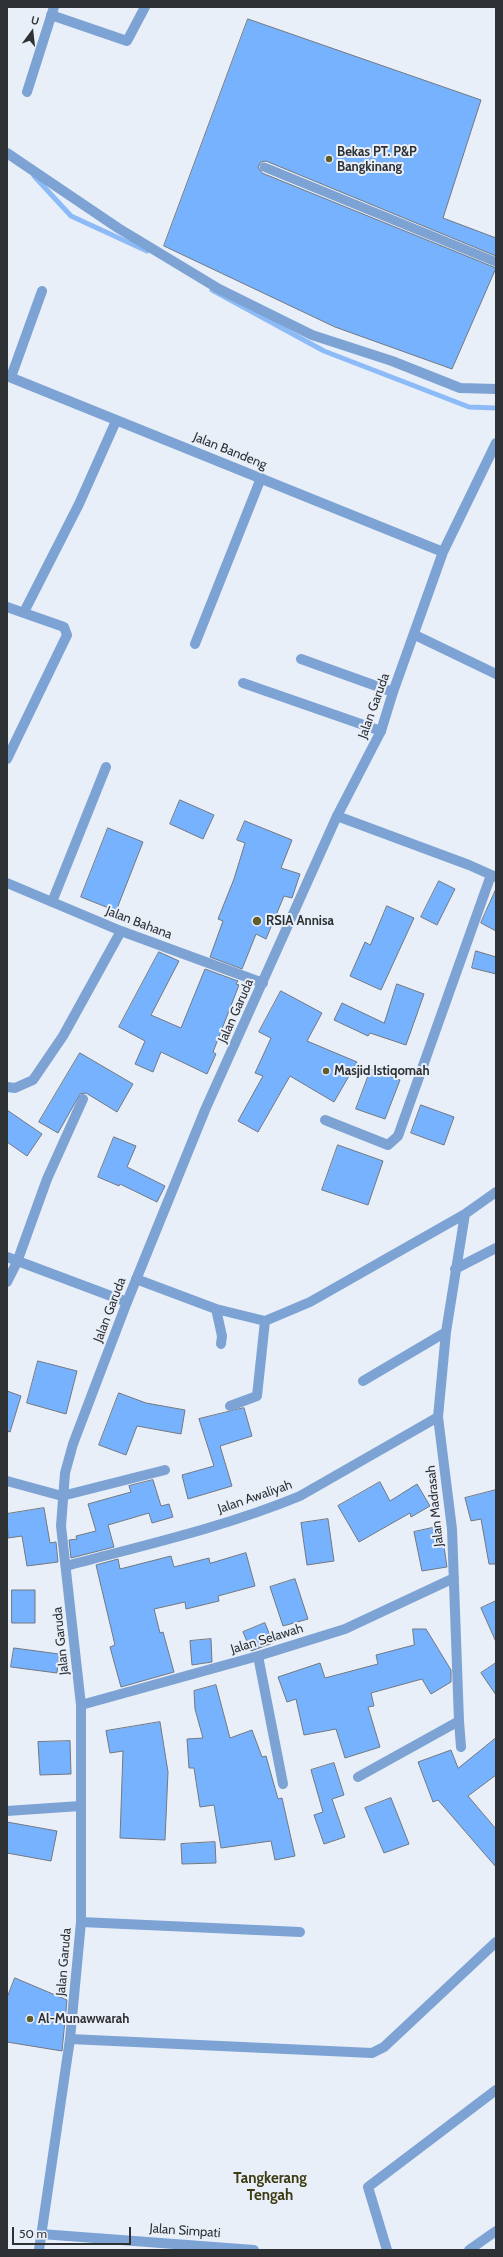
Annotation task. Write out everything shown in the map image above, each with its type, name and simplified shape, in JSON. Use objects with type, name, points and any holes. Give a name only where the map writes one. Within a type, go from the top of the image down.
[{"type":"street","points":[[27,92],[52,11],[127,41],[145,7]]},
{"type":"street","points":[[7,153],[118,228],[219,289],[312,335],[392,361],[460,388],[496,389]]},
{"type":"street","points":[[9,376],[42,291]]},
{"type":"street","name":"Jalan Bandeng","points":[[9,376],[116,421],[443,552]]},
{"type":"street","points":[[24,612],[79,504],[116,421]]},
{"type":"street","name":"Jalan Garuda","points":[[39,2250],[70,2039],[81,1922],[81,1704],[61,1526],[62,1496],[65,1473],[73,1444],[127,1302],[205,1110],[337,816],[381,731],[393,692],[443,552],[496,443]]},
{"type":"street","points":[[195,644],[261,478]]},
{"type":"street","points":[[7,607],[64,627],[67,635],[7,759]]},
{"type":"street","points":[[414,635],[496,674]]},
{"type":"street","points":[[300,659],[393,692]]},
{"type":"street","points":[[243,683],[381,731]]},
{"type":"street","points":[[52,902],[106,767]]},
{"type":"street","points":[[325,1120],[388,1144],[398,1136],[493,876],[470,865],[337,816]]},
{"type":"street","name":"Jalan Bahana","points":[[7,883],[121,931],[263,983]]},
{"type":"street","points":[[7,1087],[15,1088],[33,1080],[63,1036],[121,931]]},
{"type":"street","points":[[7,1282],[17,1262],[47,1179],[83,1099]]},
{"type":"street","points":[[136,1279],[216,1309],[265,1321],[310,1302],[466,1214],[496,1192]]},
{"type":"street","name":"Jalan Madrasah","points":[[461,1747],[452,1529],[438,1416],[446,1332],[455,1268],[466,1214]]},
{"type":"street","points":[[455,1268],[496,1248]]},
{"type":"street","points":[[7,1257],[127,1302]]},
{"type":"street","points":[[216,1309],[222,1336],[221,1344]]},
{"type":"street","points":[[230,1406],[257,1396],[265,1321]]},
{"type":"street","points":[[363,1381],[446,1332]]},
{"type":"street","name":"Jalan Awaliyah","points":[[66,1566],[235,1520],[278,1506],[300,1496],[438,1416]]},
{"type":"street","points":[[7,1481],[62,1496],[165,1470]]},
{"type":"street","name":"Jalan Selawah","points":[[81,1704],[258,1656],[345,1629],[454,1578]]},
{"type":"street","points":[[258,1656],[283,1784]]},
{"type":"street","points":[[358,1777],[459,1721]]},
{"type":"street","points":[[7,1811],[80,1806]]},
{"type":"street","points":[[81,1922],[300,1932]]},
{"type":"street","points":[[70,2039],[372,2053],[384,2048],[496,1942]]},
{"type":"street","points":[[387,2250],[368,2187],[496,2090]]},
{"type":"street","points":[[469,2250],[496,2231]]},
{"type":"street","name":"Jalan Simpati","points":[[41,2234],[254,2250]]},
{"type":"lane","points":[[264,166],[496,262]]},
{"type":"building","name":"Bekas PT. P&P Bangkinang","points":[[248,19],[481,100],[443,218],[496,238],[496,256],[266,161],[261,162],[258,167],[262,173],[496,268],[452,369],[335,327],[164,246]]},
{"type":"building","points":[[180,800],[214,815],[203,839],[170,824]]},
{"type":"building","points":[[245,821],[292,840],[281,868],[300,874],[292,898],[284,896],[266,939],[256,934],[242,969],[210,957],[223,921],[218,919],[234,879],[245,843],[237,840]]},
{"type":"building","points":[[108,828],[143,842],[116,911],[81,897]]},
{"type":"building","points":[[439,881],[455,889],[437,925],[421,917]]},
{"type":"building","points":[[496,889],[496,931],[481,923]]},
{"type":"building","points":[[387,906],[414,918],[381,990],[350,976],[365,942],[370,945]]},
{"type":"building","points":[[476,951],[496,957],[496,974],[472,968]]},
{"type":"building","points":[[159,952],[179,961],[151,1015],[181,1028],[205,969],[238,981],[236,984],[239,985],[213,1052],[216,1054],[207,1074],[161,1052],[153,1072],[135,1064],[145,1041],[119,1027]]},
{"type":"building","points":[[397,984],[424,994],[406,1045],[370,1033],[368,1036],[334,1020],[342,1003],[384,1023]]},
{"type":"building","points":[[281,991],[322,1013],[307,1041],[357,1062],[334,1102],[290,1076],[258,1132],[238,1121],[263,1076],[255,1073],[271,1038],[259,1032]]},
{"type":"building","points":[[80,1053],[133,1084],[117,1112],[86,1093],[80,1094],[58,1133],[39,1122]]},
{"type":"building","points":[[371,1069],[400,1080],[385,1119],[356,1109]]},
{"type":"building","points":[[421,1105],[454,1117],[444,1145],[411,1133]]},
{"type":"building","points":[[7,1110],[42,1134],[27,1156],[7,1142]]},
{"type":"building","points":[[114,1137],[136,1146],[127,1167],[165,1186],[157,1202],[120,1184],[119,1186],[98,1177]]},
{"type":"building","points":[[338,1145],[383,1161],[368,1205],[322,1190]]},
{"type":"building","points":[[38,1361],[77,1371],[66,1414],[27,1403]]},
{"type":"building","points":[[7,1391],[21,1396],[10,1432],[7,1431]]},
{"type":"building","points":[[119,1393],[146,1403],[185,1410],[181,1434],[137,1426],[126,1455],[99,1445]]},
{"type":"building","points":[[244,1408],[252,1436],[220,1446],[232,1486],[188,1499],[182,1475],[214,1466],[199,1419]]},
{"type":"building","points":[[153,1480],[161,1506],[169,1504],[173,1517],[152,1523],[149,1513],[108,1525],[114,1547],[71,1558],[69,1540],[77,1539],[76,1536],[96,1531],[88,1504],[131,1492],[129,1486]]},
{"type":"building","points":[[380,1482],[390,1501],[417,1484],[430,1506],[411,1517],[410,1513],[359,1542],[338,1506]]},
{"type":"building","points":[[496,1490],[496,1564],[489,1564],[481,1519],[471,1521],[465,1498]]},
{"type":"building","points":[[44,1508],[50,1543],[56,1542],[58,1562],[27,1566],[22,1536],[8,1538],[7,1514]]},
{"type":"building","points":[[328,1519],[334,1561],[307,1565],[301,1523]]},
{"type":"building","points":[[441,1526],[447,1567],[422,1571],[414,1532]]},
{"type":"building","points":[[246,1553],[255,1586],[218,1596],[219,1601],[186,1609],[185,1602],[154,1609],[160,1633],[163,1632],[174,1672],[121,1687],[110,1647],[115,1645],[96,1565],[118,1559],[120,1569],[171,1556],[174,1567],[209,1558],[210,1563]]},
{"type":"building","points":[[295,1579],[308,1619],[283,1626],[270,1587]]},
{"type":"building","points":[[12,1590],[35,1590],[35,1623],[12,1623]]},
{"type":"building","points":[[496,1601],[496,1642],[481,1608]]},
{"type":"building","points":[[265,1623],[273,1643],[251,1651],[243,1632]]},
{"type":"building","points":[[413,1629],[426,1629],[451,1670],[451,1682],[431,1694],[422,1679],[371,1693],[374,1706],[368,1707],[380,1747],[345,1758],[336,1729],[304,1735],[296,1699],[287,1702],[278,1677],[320,1663],[325,1678],[378,1664],[376,1655],[414,1645]]},
{"type":"building","points":[[211,1639],[212,1662],[192,1665],[190,1641]]},
{"type":"building","points":[[14,1648],[59,1654],[57,1673],[11,1667]]},
{"type":"building","points":[[496,1663],[496,1695],[481,1673]]},
{"type":"building","points":[[216,1685],[230,1738],[252,1730],[262,1757],[266,1756],[278,1799],[282,1798],[295,1856],[275,1860],[271,1841],[221,1848],[214,1805],[200,1807],[194,1768],[189,1768],[187,1739],[203,1738],[195,1709],[194,1691]]},
{"type":"building","points":[[160,1722],[168,1772],[165,1840],[120,1838],[123,1751],[110,1753],[106,1731]]},
{"type":"building","points":[[496,1738],[496,1775],[468,1796],[496,1829],[496,1867],[438,1800],[433,1802],[418,1762],[451,1750],[458,1768]]},
{"type":"building","points":[[70,1741],[71,1774],[40,1775],[38,1742]]},
{"type":"building","points":[[334,1763],[344,1795],[332,1799],[345,1837],[324,1844],[314,1815],[323,1812],[311,1770]]},
{"type":"building","points":[[391,1798],[409,1844],[384,1853],[365,1808]]},
{"type":"building","points":[[7,1822],[57,1831],[51,1861],[7,1853]]},
{"type":"building","points":[[215,1842],[216,1863],[182,1864],[181,1844]]},
{"type":"building","points":[[15,1978],[67,2000],[62,2051],[7,2042],[7,1998]]},
{"type":"waterway","points":[[34,176],[71,216],[147,251]]},
{"type":"waterway","points":[[212,290],[324,351],[469,407],[496,408]]},
{"type":"place","name":"Bekas PT. P&P Bangkinang","points":[[329,159]]},
{"type":"place","name":"RSIA Annisa","points":[[257,921]]},
{"type":"place","name":"Masjid Istiqomah","points":[[326,1071]]},
{"type":"place","name":"Al-Munawwarah","points":[[30,2019]]},
{"type":"district","name":"Tangkerang Tengah","points":[[270,2188]]}]
